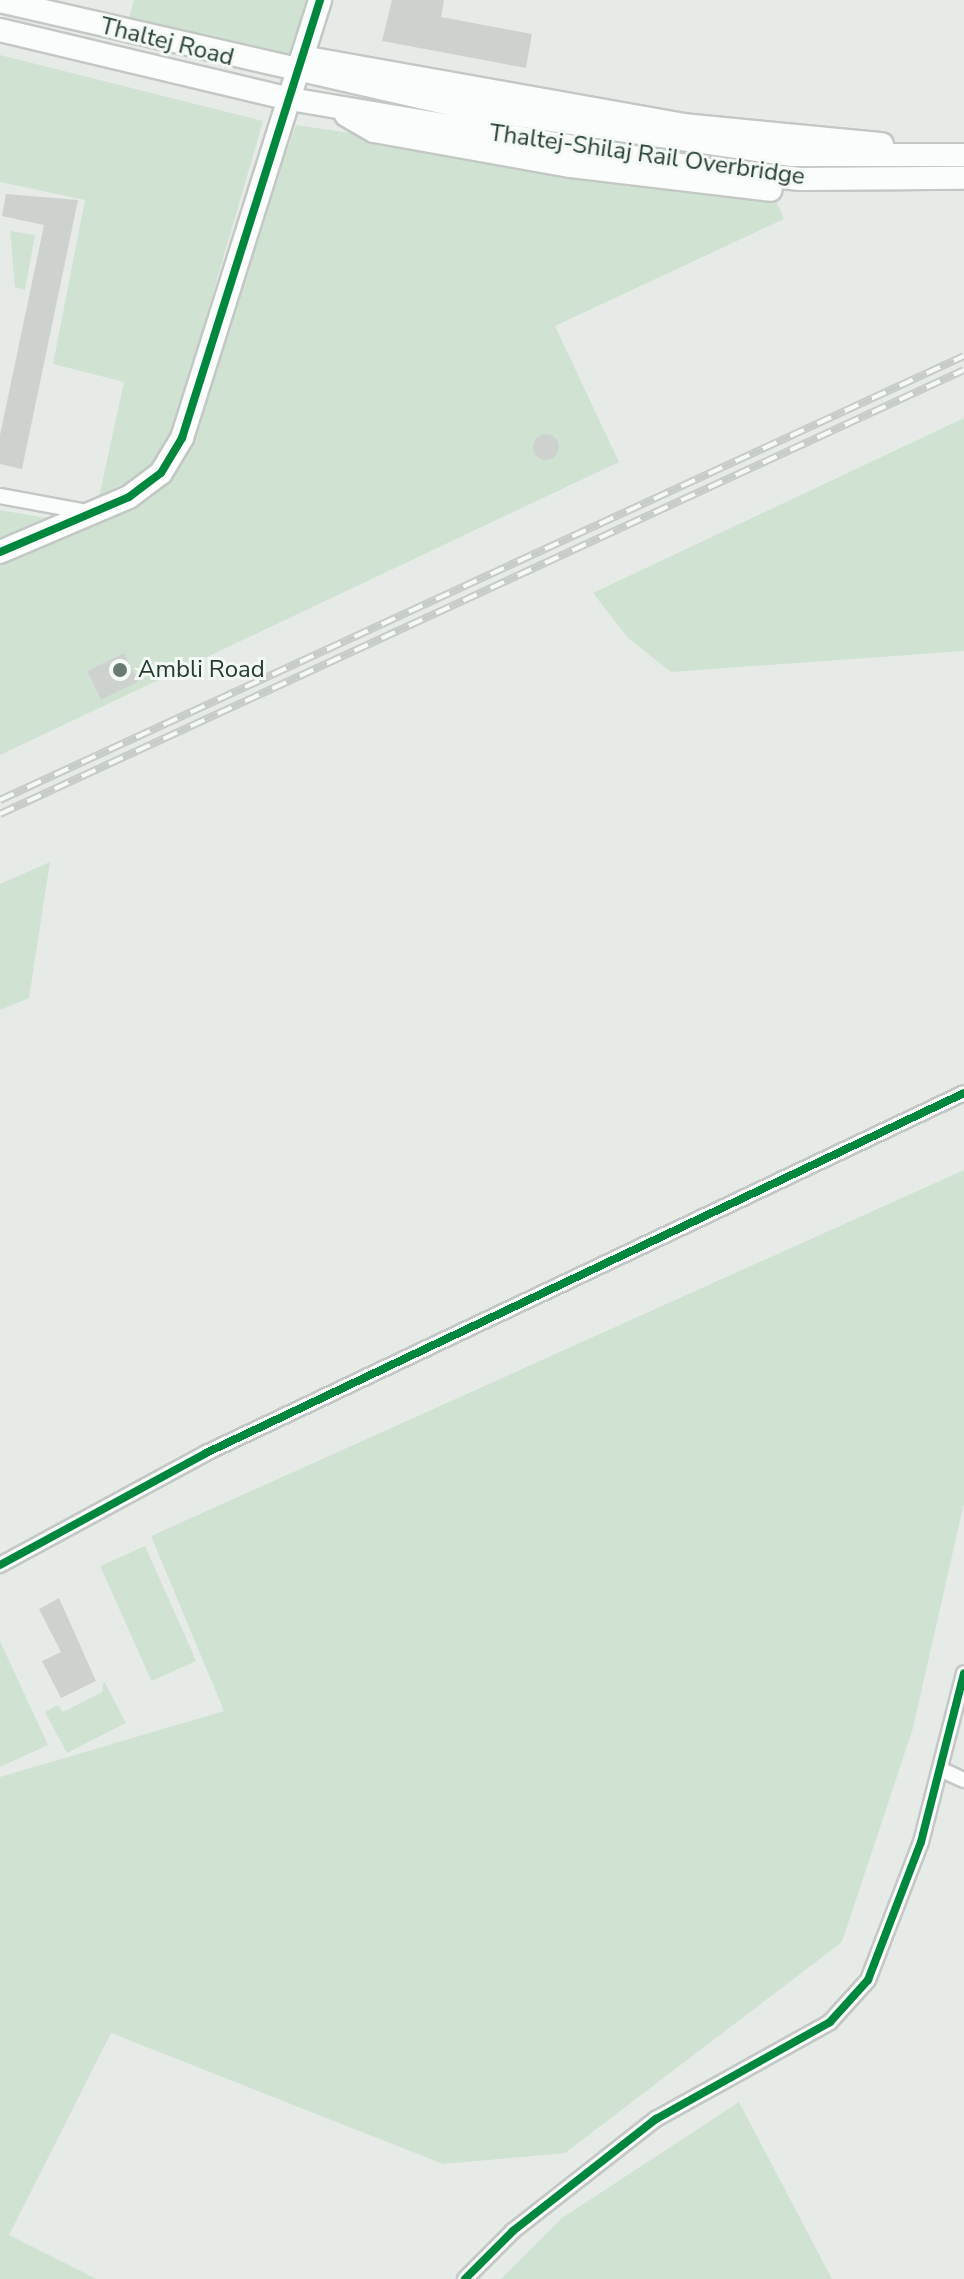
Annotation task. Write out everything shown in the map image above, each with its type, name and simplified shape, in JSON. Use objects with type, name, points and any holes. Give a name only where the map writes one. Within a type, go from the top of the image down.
[{"type":"street","points":[[0,552],[87,512],[129,497],[161,473],[182,438],[320,0]]},
{"type":"street","name":"Thaltej Road","points":[[0,1],[300,65],[335,82]]},
{"type":"street","name":"Thaltej Road","points":[[0,30],[333,108]]},
{"type":"street","points":[[300,65],[723,130],[964,146]]},
{"type":"street","name":"Thaltej-Shilaj Rail Overbridge","points":[[335,82],[385,94],[793,155],[964,155]]},
{"type":"street","points":[[333,108],[374,131],[707,186],[964,190]]},
{"type":"street","name":"Thaltej-Shilaj Rail Overbridge","points":[[333,108],[726,171],[964,178]]},
{"type":"street","points":[[0,496],[87,512]]},
{"type":"street","points":[[0,1565],[206,1453],[964,1093]]},
{"type":"street","points":[[465,2279],[513,2231],[656,2119],[830,2022],[868,1980],[890,1906],[913,1864],[964,1673]]},
{"type":"street","points":[[940,1769],[964,1780]]},
{"type":"green space","points":[[134,0],[310,0],[293,61],[129,18]]},
{"type":"green space","points":[[0,55],[263,121],[172,435],[153,467],[99,497],[124,382],[53,364],[85,200],[0,182]]},
{"type":"green space","points":[[296,125],[774,196],[784,219],[555,326],[619,462],[0,755],[0,554],[129,499],[184,438]]},
{"type":"green space","points":[[10,231],[35,235],[25,290],[15,287]]},
{"type":"green space","points":[[964,418],[964,651],[671,672],[628,638],[593,593]]},
{"type":"green space","points":[[0,510],[46,518],[0,539]]},
{"type":"green space","points":[[50,862],[29,998],[0,1010],[0,884]]},
{"type":"green space","points":[[964,1170],[964,1503],[913,1728],[842,1942],[565,2153],[443,2164],[111,2033],[9,2235],[97,2279],[0,2279],[0,1777],[224,1711],[151,1536]]},
{"type":"green space","points":[[145,1546],[196,1661],[151,1681],[100,1566]]},
{"type":"green space","points":[[0,1641],[48,1745],[0,1767]]},
{"type":"green space","points":[[104,1681],[126,1723],[67,1753],[45,1712],[58,1705],[63,1712],[102,1692]]},
{"type":"green space","points":[[739,2102],[832,2279],[501,2279],[562,2218]]},
{"type":"building","points":[[392,0],[444,0],[441,17],[532,34],[526,68],[382,41]]},
{"type":"building","points":[[6,194],[78,200],[22,469],[0,464],[0,435],[44,225],[2,216]]},
{"type":"building","points":[[546,434],[555,438],[559,447],[555,456],[546,460],[537,456],[533,447],[537,438]]},
{"type":"building","points":[[124,653],[138,682],[101,700],[87,671]]},
{"type":"building","points":[[59,1598],[96,1681],[61,1698],[42,1661],[61,1652],[39,1609]]},
{"type":"railway","points":[[0,800],[964,356]]},
{"type":"railway","points":[[0,814],[964,370]]},
{"type":"cycle path","points":[[0,552],[129,497],[161,473],[182,438],[320,0]]},
{"type":"cycle path","points":[[0,1565],[206,1453],[964,1093]]},
{"type":"cycle path","points":[[465,2279],[513,2231],[656,2119],[830,2022],[868,1980],[921,1842],[964,1673]]},
{"type":"place","name":"Ambli Road","points":[[120,670]]}]
